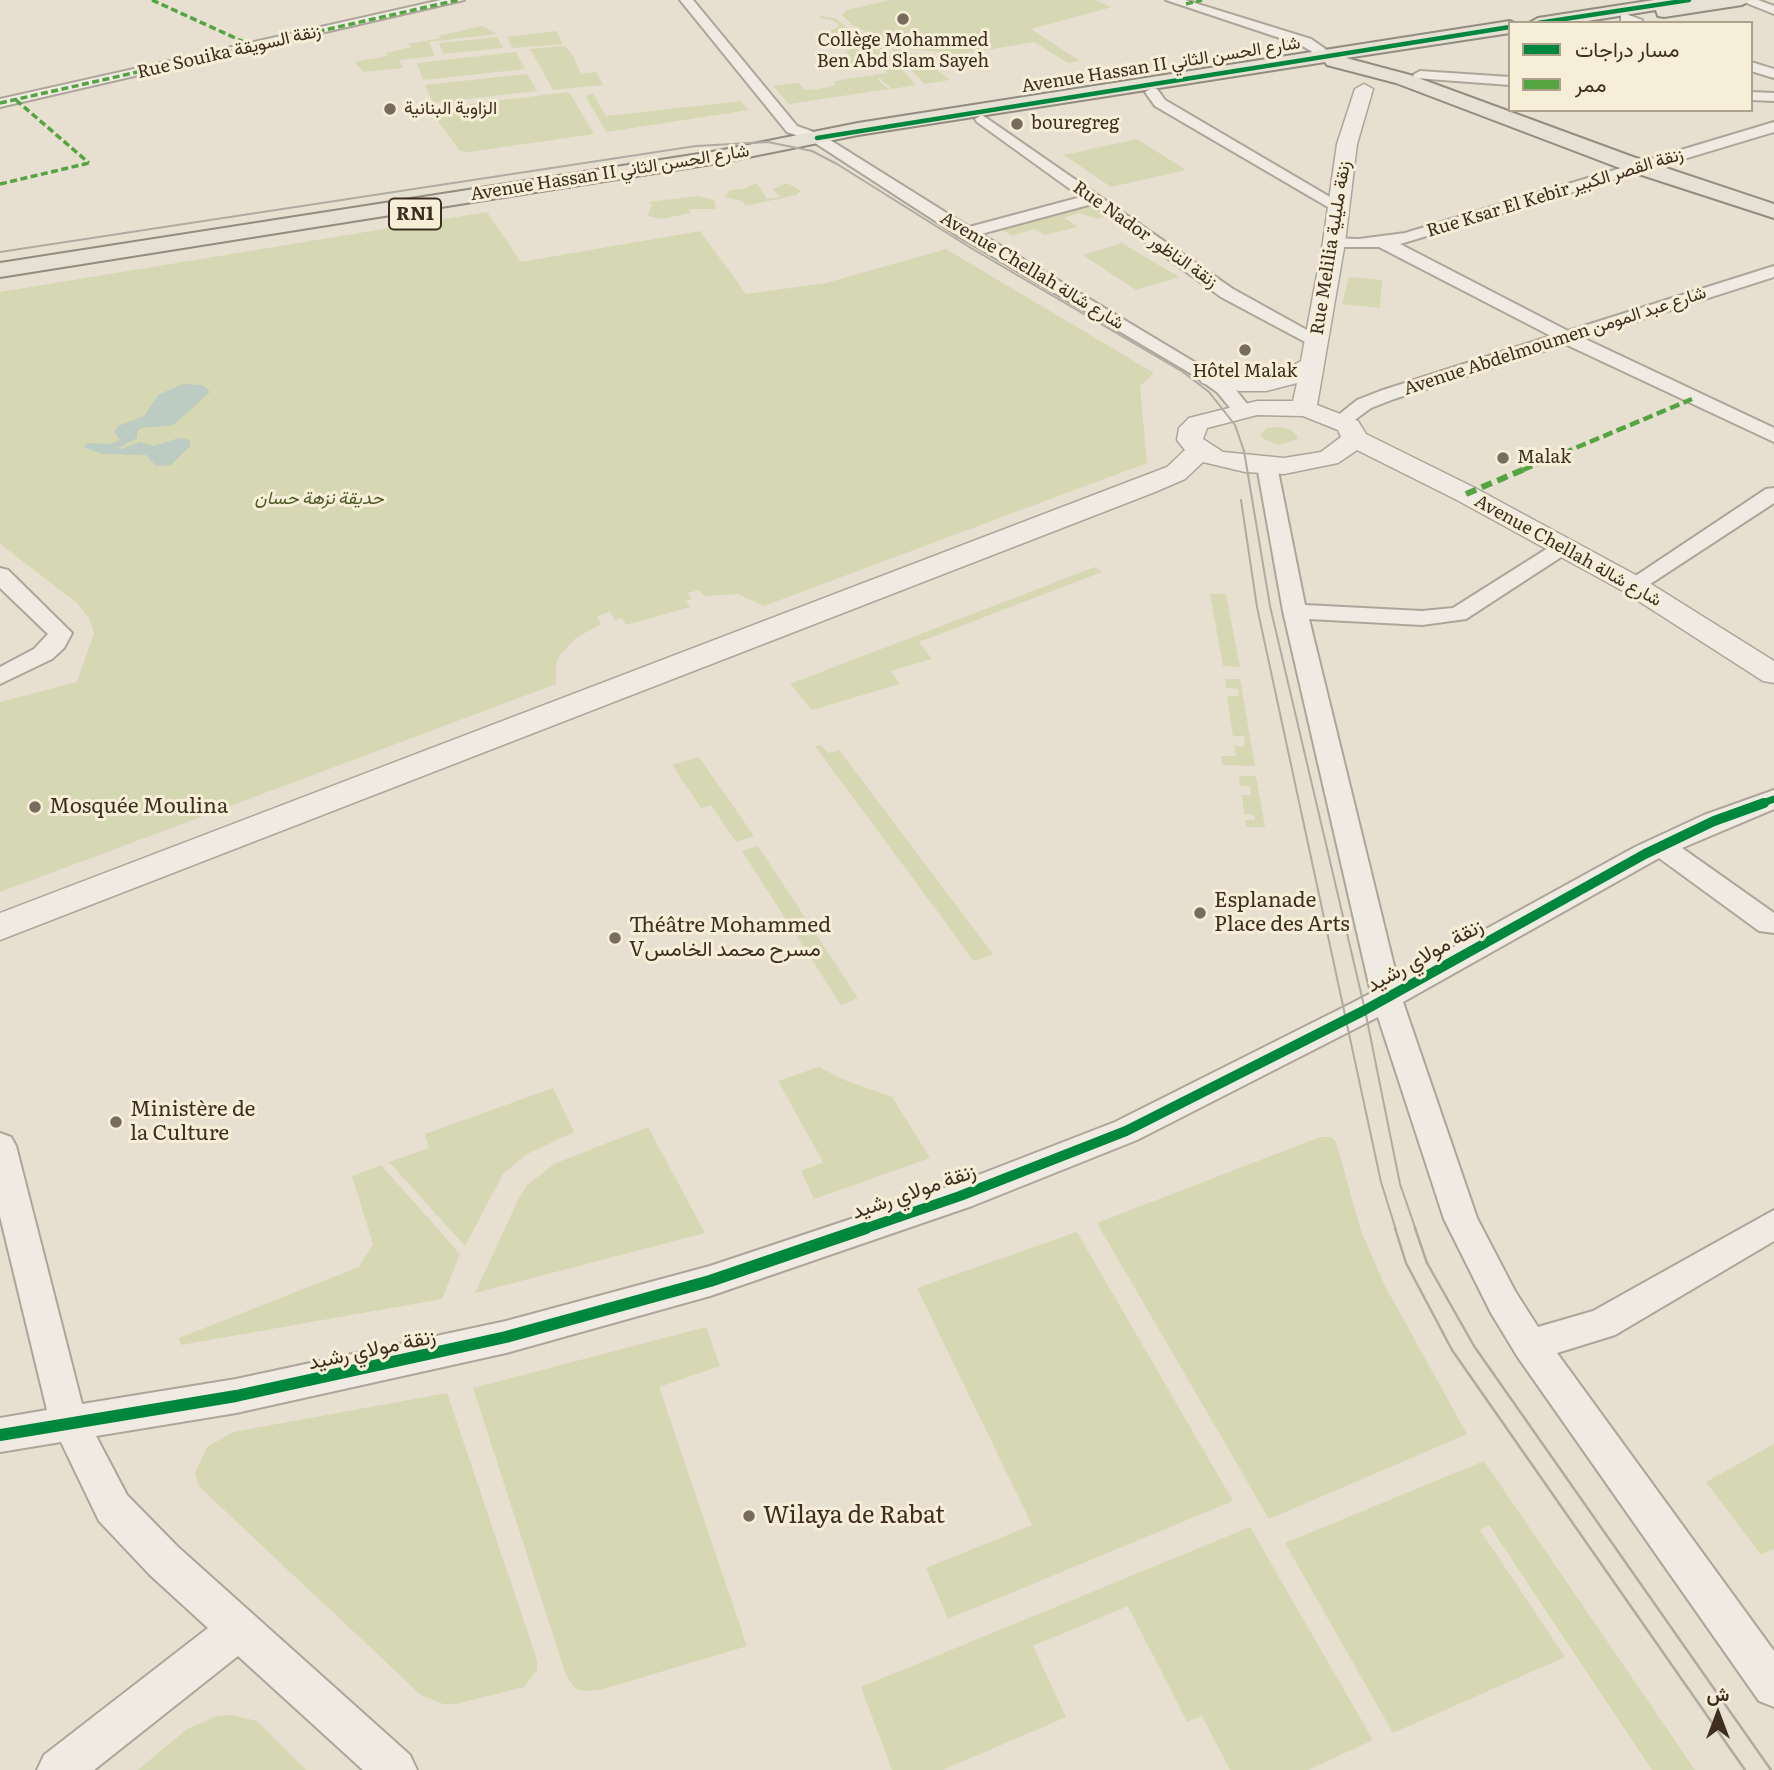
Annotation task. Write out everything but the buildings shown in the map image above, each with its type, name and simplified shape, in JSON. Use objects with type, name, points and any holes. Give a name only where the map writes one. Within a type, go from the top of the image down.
[{"type":"main road","points":[[1551,21],[1689,0]]},
{"type":"main road","points":[[1631,21],[1744,0]]},
{"type":"main road","name":"Avenue Hassan II شارع الحسن الثاني","points":[[0,280],[824,142],[1180,78],[1205,78],[1334,59],[1508,27]]},
{"type":"main road","name":"Avenue Hassan II شارع الحسن الثاني","points":[[0,270],[704,159],[1152,92],[1305,73],[1334,59],[1416,52],[1508,37]]},
{"type":"main road","points":[[1416,52],[1417,79]]},
{"type":"main road","points":[[1334,59],[1417,79],[1634,169],[1774,211]]},
{"type":"main road","points":[[1393,89],[1417,79]]},
{"type":"main road","points":[[1357,88],[1393,89],[1425,96],[1774,219]]},
{"type":"street","name":"Rue Souika زنقة السويقة","points":[[0,103],[458,0]]},
{"type":"street","name":"Avenue Chellah شارع شالة","points":[[686,0],[788,126],[824,142],[966,233],[1211,378],[1242,410]]},
{"type":"street","points":[[1172,0],[1306,42],[1334,59]]},
{"type":"street","points":[[1744,0],[1774,10]]},
{"type":"street","points":[[1753,67],[1774,74]]},
{"type":"street","points":[[1417,79],[1508,80]]},
{"type":"street","name":"Rue Melilia زنقة مليلية","points":[[1304,410],[1334,242],[1357,88]]},
{"type":"street","points":[[1152,92],[1160,103],[1339,207]]},
{"type":"street","points":[[1753,96],[1774,97]]},
{"type":"street","name":"Rue Nador زنقة الناظور","points":[[982,119],[1227,293],[1315,351]]},
{"type":"street","name":"Rue Ksar El Kebir زنقة القصر الكبير","points":[[1334,242],[1385,243],[1447,227],[1774,127]]},
{"type":"street","points":[[966,233],[1093,199]]},
{"type":"street","points":[[1385,243],[1565,337],[1774,436]]},
{"type":"street","name":"Avenue Abdelmoumen شارع عبد المومن","points":[[1348,430],[1364,404],[1387,395],[1774,271]]},
{"type":"street","points":[[1211,378],[1239,384],[1266,384],[1286,379],[1315,351]]},
{"type":"street","name":"Avenue Chellah شارع شالة","points":[[1200,451],[1190,440],[1192,428],[1207,419],[1242,410],[1304,410],[1348,430],[1633,585],[1774,674]]},
{"type":"street","points":[[0,927],[1146,486],[1176,473],[1200,451],[1216,458],[1267,466],[1300,465],[1340,453],[1348,430]]},
{"type":"street","points":[[1267,466],[1295,611],[1387,998],[1461,1219],[1503,1302],[1530,1345],[1774,1686]]},
{"type":"street","points":[[1633,585],[1774,494]]},
{"type":"street","points":[[1295,611],[1422,618],[1458,614],[1564,548]]},
{"type":"street","points":[[0,575],[60,633],[56,643],[43,654],[0,677]]},
{"type":"street","name":"زنقة مولاي رشيد","points":[[0,1435],[236,1396],[387,1366],[621,1307],[710,1281],[960,1196],[1126,1130],[1387,998],[1661,847],[1714,821],[1774,799]]},
{"type":"street","points":[[1661,847],[1769,924]]},
{"type":"street","points":[[0,1146],[54,1374],[70,1424],[113,1508],[164,1561],[395,1770]]},
{"type":"street","points":[[1530,1345],[1602,1324],[1774,1224]]},
{"type":"street","points":[[59,1770],[241,1628]]},
{"type":"green space","points":[[890,0],[1094,0],[1112,7],[1031,29],[1080,61],[1068,63],[1034,42],[987,50],[974,49],[973,52],[959,54],[902,48],[852,25],[842,15],[846,10]]},
{"type":"green space","points":[[818,18],[835,18],[849,29],[876,41],[916,85],[892,89],[879,78],[877,79],[889,89],[789,104],[773,86],[799,83],[805,90],[818,89],[836,85],[834,82],[840,80],[888,73],[871,57],[858,59],[862,63],[843,66],[838,62],[849,54],[844,53],[863,42],[853,34],[826,33],[840,26],[832,20]]},
{"type":"green space","points":[[482,26],[497,34],[429,42],[435,56],[399,60],[403,68],[364,72],[354,62],[388,56],[386,53],[412,47],[407,44],[441,38],[438,36]]},
{"type":"green space","points":[[556,31],[563,44],[512,48],[507,37]]},
{"type":"green space","points":[[497,37],[503,48],[443,54],[439,43]]},
{"type":"green space","points":[[888,45],[911,53],[942,57],[924,60],[950,80],[924,84]]},
{"type":"green space","points":[[565,46],[572,54],[581,74],[596,72],[603,85],[553,90],[530,49]]},
{"type":"green space","points":[[516,52],[525,69],[423,80],[417,63]]},
{"type":"green space","points":[[527,74],[537,91],[433,103],[425,85]]},
{"type":"green space","points":[[569,92],[594,134],[460,151],[429,109]]},
{"type":"green space","points":[[593,94],[606,116],[741,101],[749,110],[606,132],[585,95]]},
{"type":"green space","points":[[1137,139],[1186,170],[1111,187],[1064,155]]},
{"type":"green space","points":[[757,183],[767,199],[780,197],[773,189],[787,183],[801,191],[796,195],[745,206],[743,201],[724,197],[730,190],[744,189]]},
{"type":"green space","points":[[698,196],[714,200],[716,209],[693,209],[688,210],[691,213],[661,219],[647,216],[652,205],[648,202]]},
{"type":"green space","points":[[1091,203],[1109,216],[1097,219],[1078,213],[1064,218],[1078,227],[1045,235],[1034,229],[1012,236],[1001,229]]},
{"type":"green space","name":"حديقة نزهة حسان","points":[[487,212],[521,262],[700,231],[746,294],[826,283],[946,249],[1154,373],[1140,386],[1147,463],[764,606],[738,594],[704,596],[699,590],[688,593],[692,599],[686,601],[690,607],[626,625],[622,618],[615,620],[610,612],[597,616],[601,624],[576,638],[560,655],[556,664],[556,684],[0,892],[0,702],[77,682],[94,633],[89,618],[76,602],[0,544],[0,292]]},
{"type":"green space","points":[[1122,243],[1179,277],[1136,290],[1083,255]]},
{"type":"green space","points":[[1349,277],[1382,280],[1380,308],[1342,304]]},
{"type":"green space","points":[[1267,428],[1292,430],[1298,437],[1296,440],[1279,445],[1262,438],[1261,434]]},
{"type":"green space","points":[[1095,567],[1102,572],[919,642],[932,659],[890,671],[900,684],[812,710],[790,684]]},
{"type":"green space","points":[[1210,594],[1226,594],[1240,667],[1223,666]]},
{"type":"green space","points":[[1225,679],[1240,679],[1255,766],[1222,765],[1221,756],[1236,756],[1234,745],[1243,747],[1245,744],[1244,736],[1233,736],[1227,696],[1239,696],[1238,689],[1226,688]]},
{"type":"green space","points":[[821,745],[828,753],[839,750],[993,954],[974,961],[815,746]]},
{"type":"green space","points":[[699,757],[754,836],[736,842],[711,805],[701,808],[672,765]]},
{"type":"green space","points":[[1239,776],[1256,776],[1265,827],[1246,827],[1245,820],[1255,820],[1254,815],[1244,814],[1242,795],[1251,795],[1250,786],[1240,786]]},
{"type":"green space","points":[[758,846],[858,998],[841,1005],[742,851]]},
{"type":"green space","points":[[819,1067],[847,1081],[892,1097],[930,1158],[814,1199],[801,1171],[823,1162],[778,1081]]},
{"type":"green space","points":[[553,1088],[574,1132],[527,1154],[503,1174],[465,1246],[389,1162],[429,1148],[425,1134]]},
{"type":"green space","points":[[648,1127],[705,1233],[475,1293],[528,1184],[556,1163]]},
{"type":"green space","points":[[1320,1137],[1331,1137],[1336,1142],[1361,1231],[1385,1286],[1467,1434],[1269,1519],[1097,1223]]},
{"type":"green space","points":[[381,1165],[460,1254],[442,1299],[181,1345],[179,1338],[359,1267],[373,1244],[352,1176]]},
{"type":"green space","points":[[1077,1232],[1233,1501],[948,1619],[926,1568],[1032,1525],[917,1288]]},
{"type":"green space","points":[[706,1327],[720,1366],[659,1387],[747,1646],[600,1690],[583,1691],[575,1688],[566,1675],[473,1388]]},
{"type":"green space","points":[[447,1393],[537,1660],[537,1670],[524,1687],[455,1704],[443,1704],[421,1695],[207,1494],[198,1485],[195,1473],[207,1447],[233,1432]]},
{"type":"green space","points":[[1774,1444],[1774,1549],[1761,1555],[1706,1482]]},
{"type":"green space","points":[[1484,1461],[1695,1770],[1652,1770],[1489,1525],[1480,1530],[1565,1657],[1393,1733],[1285,1543]]},
{"type":"green space","points":[[1250,1527],[1373,1740],[1308,1770],[1230,1770],[1202,1716],[1187,1722],[1128,1606],[1033,1646],[1066,1717],[943,1770],[892,1770],[861,1687]]},
{"type":"green space","points":[[231,1715],[257,1721],[306,1770],[138,1770],[187,1729],[217,1716]]},
{"type":"shaded area","points":[[183,384],[202,385],[210,392],[173,425],[141,428],[137,432],[137,438],[118,448],[140,442],[154,446],[179,438],[190,440],[190,446],[171,465],[156,466],[146,455],[102,454],[83,447],[88,443],[111,444],[120,440],[114,432],[118,426],[144,416],[158,395]]},
{"type":"tram line","points":[[0,252],[696,146],[768,142],[812,151],[837,164],[971,248],[1183,372],[1209,392],[1235,425],[1244,451],[1270,606],[1365,1010],[1400,1184],[1416,1230]]},
{"type":"tram line","points":[[1241,500],[1257,607],[1381,1182],[1396,1230]]},
{"type":"tram line","points":[[1395,1228],[1406,1263],[1452,1350],[1745,1770]]},
{"type":"tram line","points":[[1415,1228],[1427,1263],[1474,1346],[1771,1770]]},
{"type":"marked path","points":[[152,0],[255,47]]},
{"type":"marked path","points":[[0,103],[458,0]]},
{"type":"marked path","points":[[1186,4],[1202,0]]},
{"type":"marked path","points":[[16,100],[89,163]]},
{"type":"marked path","points":[[0,184],[89,163]]},
{"type":"marked path","points":[[1466,494],[1692,399]]},
{"type":"cycle path","points":[[1551,21],[1689,0]]},
{"type":"cycle path","points":[[817,138],[1508,27]]},
{"type":"cycle path","points":[[0,1435],[236,1396],[506,1337],[710,1281],[960,1196],[1126,1131],[1365,1010],[1645,854],[1714,821],[1774,799]]},
{"type":"place","name":"Collège Mohammed Ben Abd Slam Sayeh","points":[[903,19]]},
{"type":"place","name":"الزاوية البنانية","points":[[390,109]]},
{"type":"place","name":"bouregreg","points":[[1017,124]]},
{"type":"place","name":"Hôtel Malak","points":[[1245,350]]},
{"type":"place","name":"Malak","points":[[1503,458]]},
{"type":"place","name":"Mosquée Moulina","points":[[35,807]]},
{"type":"place","name":"Esplanade Place des Arts","points":[[1200,913]]},
{"type":"place","name":"Théâtre Mohammed Vمسرح محمد الخامس","points":[[615,938]]},
{"type":"place","name":"Ministère de la Culture","points":[[116,1122]]},
{"type":"place","name":"Wilaya de Rabat","points":[[749,1516]]}]
